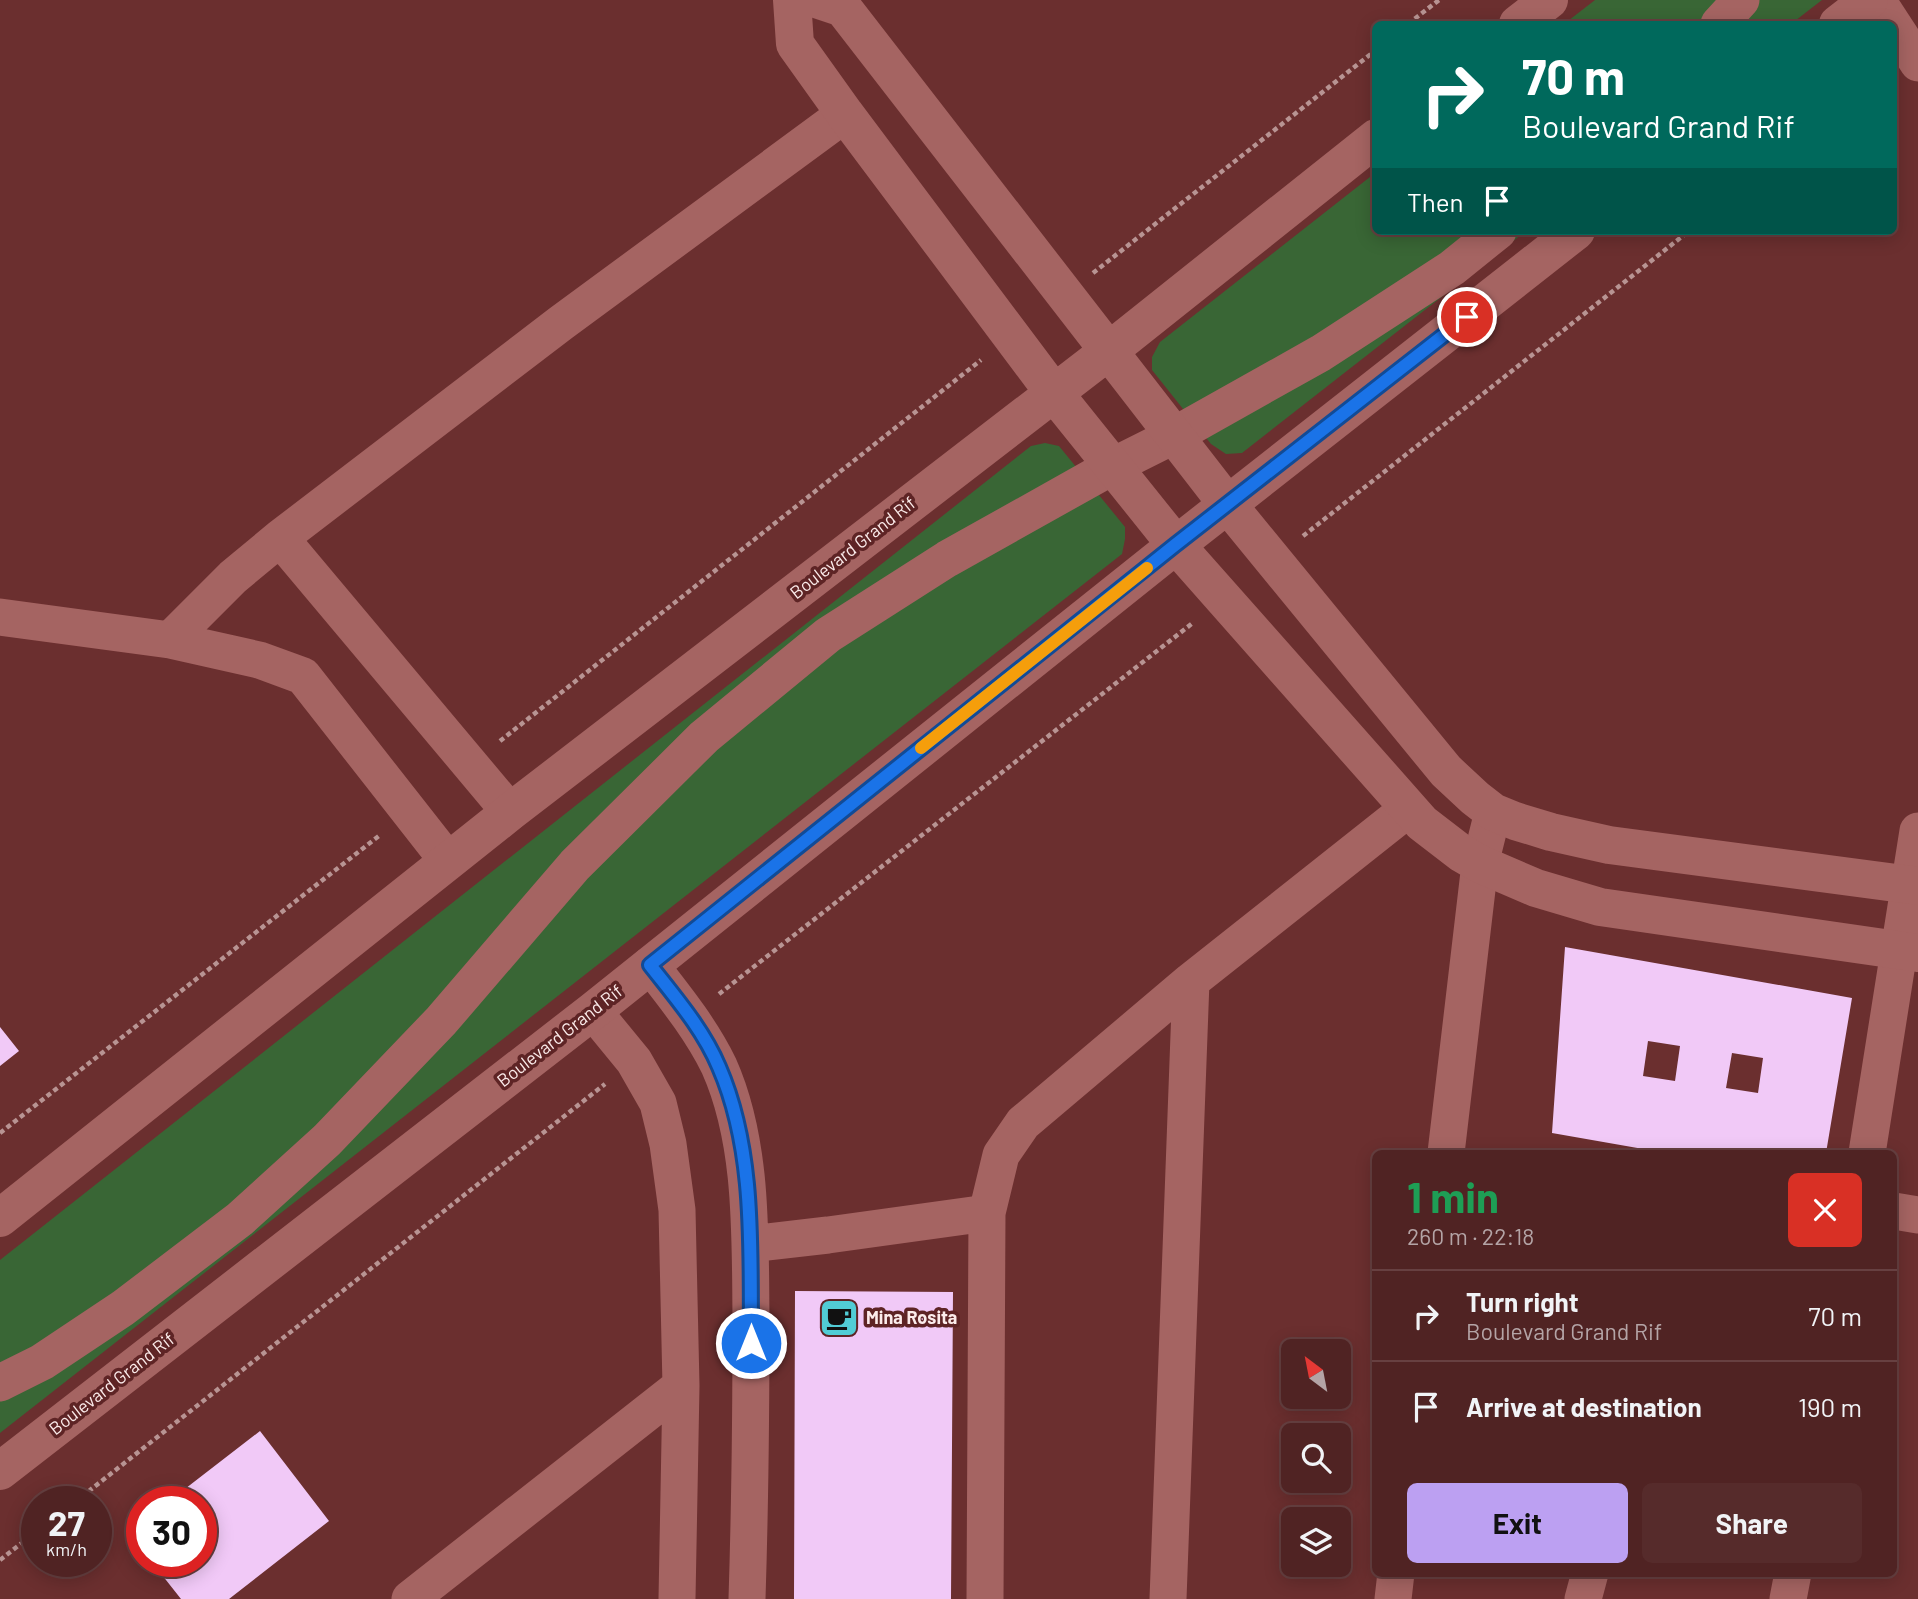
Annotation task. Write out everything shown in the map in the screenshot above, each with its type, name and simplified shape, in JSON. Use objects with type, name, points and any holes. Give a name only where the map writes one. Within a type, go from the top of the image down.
[{"type":"street","points":[[792,0],[795,44],[1054,393],[1175,545],[1408,809],[1439,837],[1480,864],[1536,888],[1600,907],[1909,952]]},
{"type":"street","points":[[819,0],[843,8],[1228,505],[1446,771],[1475,798],[1493,812],[1515,821],[1609,845],[1913,885]]},
{"type":"street","points":[[1522,21],[1549,0]]},
{"type":"street","points":[[1722,21],[1741,0]]},
{"type":"street","points":[[1842,21],[1869,0]]},
{"type":"street","points":[[1877,0],[1891,21]]},
{"type":"street","points":[[1897,31],[1918,63]]},
{"type":"street","points":[[170,640],[233,578],[280,538],[561,323],[845,114]]},
{"type":"street","name":"Boulevard Grand Rif","points":[[0,1218],[510,812],[1110,350],[1372,141]]},
{"type":"street","points":[[0,1383],[42,1362],[123,1308],[240,1219],[327,1140],[440,1021],[575,864],[704,737],[828,635],[947,559],[1321,353],[1452,268],[1493,235]]},
{"type":"street","name":"Boulevard Grand Rif","points":[[0,1471],[593,1011],[1175,545],[1571,235]]},
{"type":"street","points":[[280,538],[510,812]]},
{"type":"street","points":[[0,617],[170,640],[259,660],[303,676],[448,861]]},
{"type":"street","points":[[985,1599],[987,1213],[1001,1155],[1023,1124],[1191,981],[1408,809]]},
{"type":"street","points":[[1446,1150],[1480,864],[1493,812]]},
{"type":"street","points":[[1868,1150],[1909,952],[1918,831]]},
{"type":"street","points":[[650,965],[691,1016],[719,1066],[737,1119],[744,1164],[750,1244],[751,1441],[747,1599]]},
{"type":"street","points":[[1168,1599],[1191,981]]},
{"type":"street","points":[[593,1011],[634,1061],[658,1103],[668,1144],[677,1210],[681,1385],[677,1599]]},
{"type":"street","points":[[1897,1212],[1918,1215]]},
{"type":"street","points":[[750,1244],[987,1213]]},
{"type":"street","points":[[410,1599],[446,1585],[681,1385]]},
{"type":"street","points":[[1393,1599],[1396,1577]]},
{"type":"street","points":[[1583,1599],[1589,1577]]},
{"type":"street","points":[[1788,1599],[1792,1577]]},
{"type":"path","points":[[1412,21],[1438,0]]},
{"type":"path","points":[[1066,294],[1372,53]]},
{"type":"path","points":[[1273,559],[1684,235]]},
{"type":"path","points":[[470,764],[1012,336]]},
{"type":"path","points":[[691,1016],[1223,599]]},
{"type":"path","points":[[0,1133],[409,811]]},
{"type":"path","points":[[95,1486],[634,1061]]},
{"type":"path","points":[[0,1560],[21,1544]]},
{"type":"green space","points":[[1595,0],[1822,0],[1795,21],[1568,21]]},
{"type":"green space","points":[[1372,175],[1372,235],[1521,235],[1242,453],[1226,454],[1211,444],[1152,370],[1152,357],[1160,342]]},
{"type":"green space","points":[[1045,443],[1059,446],[1125,527],[1122,554],[0,1433],[0,1260],[1031,446]]},
{"type":"building","points":[[1565,947],[1852,998],[1827,1150],[1649,1150],[1552,1133]],"holes":[[[1648,1041],[1680,1046],[1675,1081],[1643,1076]],[[1732,1053],[1763,1058],[1758,1093],[1726,1088]]]},
{"type":"building","points":[[0,1027],[19,1051],[0,1066]]},
{"type":"building","points":[[795,1291],[953,1292],[951,1599],[794,1599]]},
{"type":"building","points":[[260,1431],[329,1521],[229,1599],[181,1599],[164,1577],[217,1577],[217,1486],[189,1486]]},
{"type":"slow traffic","points":[[921,748],[1147,568]]},
{"type":"place","name":"Mina Rosita","points":[[839,1318]]},
{"type":"route","points":[[751,1343],[750,1244],[744,1164],[737,1119],[719,1066],[691,1016],[650,965],[1175,545],[1467,317]]}]
